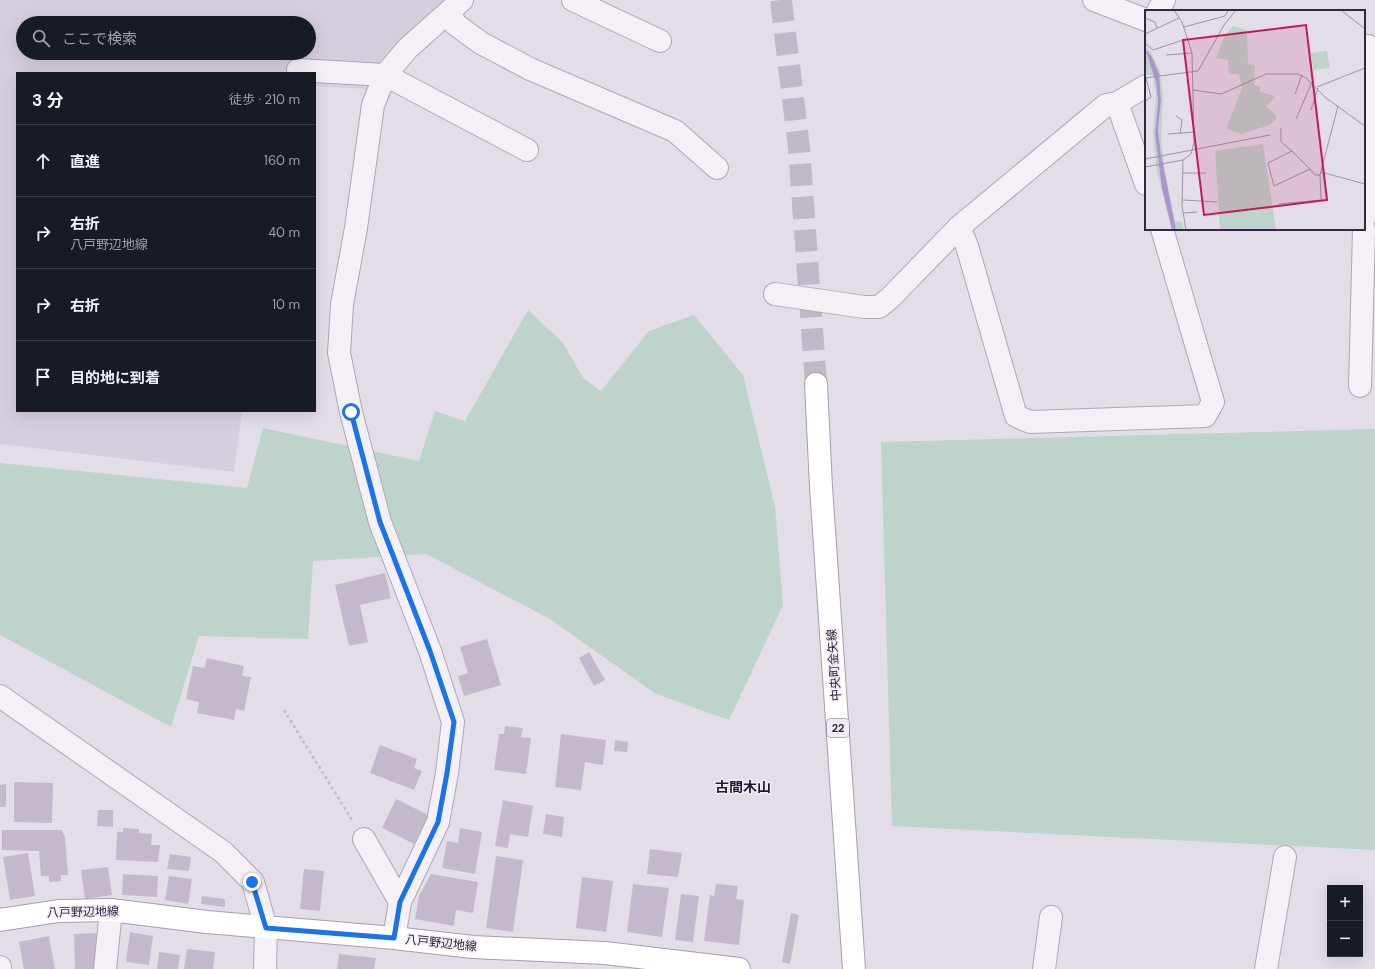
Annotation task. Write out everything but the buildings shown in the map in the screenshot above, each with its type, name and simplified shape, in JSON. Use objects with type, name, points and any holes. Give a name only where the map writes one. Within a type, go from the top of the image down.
[{"type":"main road","name":"中央町金矢線","points":[[816,384],[821,487],[854,969]]},
{"type":"main road","name":"八戸野辺地線","points":[[0,920],[59,911],[111,910],[266,928],[394,938],[474,947],[605,953],[730,968]]},
{"type":"street","points":[[573,0],[660,42]]},
{"type":"street","points":[[1094,0],[1145,20]]},
{"type":"street","points":[[1159,10],[1164,0]]},
{"type":"street","points":[[394,938],[400,902],[438,822],[454,722],[430,651],[380,522],[351,412],[339,353],[342,304],[356,228],[373,105],[385,75],[408,48],[456,6]]},
{"type":"street","points":[[456,6],[455,24],[481,44],[530,68],[675,131],[717,168]]},
{"type":"street","points":[[1365,46],[1368,46],[1365,176]]},
{"type":"street","points":[[298,70],[385,75],[527,150]]},
{"type":"street","points":[[775,294],[864,307],[879,307],[890,298],[959,227],[1106,105],[1117,102],[1145,87]]},
{"type":"street","points":[[1117,102],[1145,181]]},
{"type":"street","points":[[959,227],[967,246],[1016,416],[1030,422],[1205,416],[1213,402],[1162,230]]},
{"type":"street","points":[[1360,386],[1364,230]]},
{"type":"street","points":[[0,696],[223,852],[252,882],[266,928],[265,969]]},
{"type":"street","points":[[364,839],[400,902]]},
{"type":"street","points":[[1266,969],[1285,857]]},
{"type":"street","points":[[105,969],[111,910]]},
{"type":"street","points":[[1044,969],[1051,917]]},
{"type":"path","points":[[284,710],[364,839]]},
{"type":"shaded area","points":[[0,0],[451,0],[393,48],[377,66],[368,89],[316,86],[316,72],[16,72],[16,412],[242,412],[234,472],[0,444]]},
{"type":"green space","points":[[528,310],[563,343],[583,378],[601,391],[649,331],[694,315],[743,375],[775,507],[783,605],[729,720],[656,694],[550,619],[426,554],[313,561],[308,639],[199,636],[171,727],[0,634],[0,463],[247,488],[263,428],[419,461],[435,411],[465,421]]},
{"type":"green space","points":[[1375,429],[1375,850],[892,826],[881,442]]},
{"type":"tunnel","points":[[781,0],[799,148],[816,384]]},
{"type":"district","name":"古間木山","points":[[743,787]]},
{"type":"route","points":[[252,882],[266,928],[394,938],[400,902],[438,822],[454,722],[430,651],[380,522],[351,412]]}]
